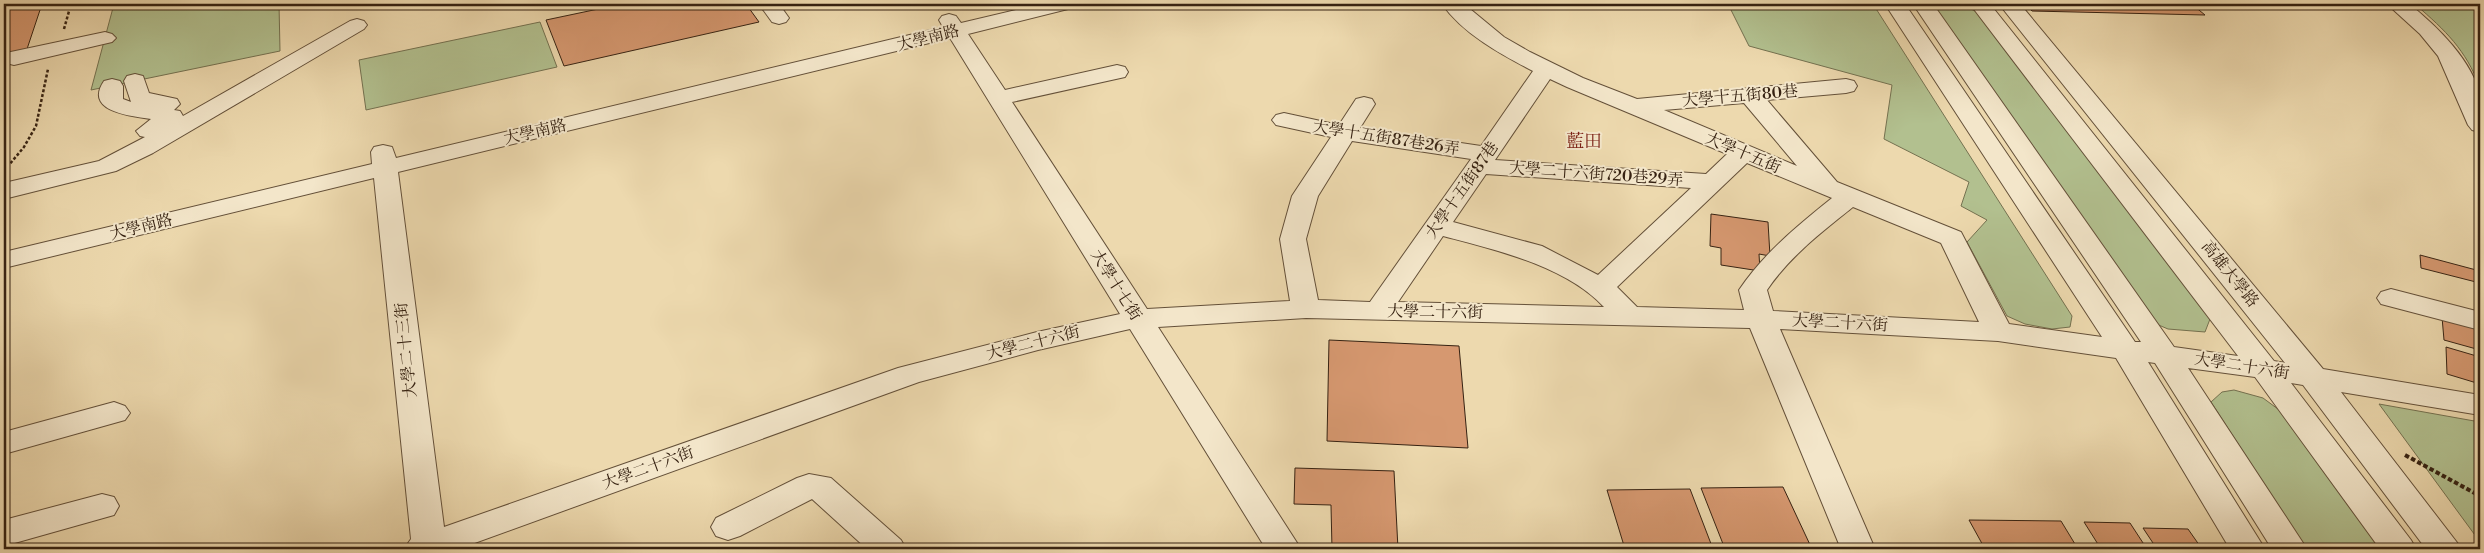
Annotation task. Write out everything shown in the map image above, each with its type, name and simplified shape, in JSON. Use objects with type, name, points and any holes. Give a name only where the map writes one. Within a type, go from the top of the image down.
[{"type":"street","name":"大學南路","points":[[953,26],[1020,4]]},
{"type":"street","name":"大學南路","points":[[4,242],[384,160],[953,26],[1065,4]]},
{"type":"street","name":"大學十五街","points":[[1452,4],[1471,24],[1546,69],[1743,153],[1952,238],[1998,332]]},
{"type":"street","points":[[1894,4],[2125,349],[2248,549]]},
{"type":"street","points":[[1923,4],[2164,354],[2290,549]]},
{"type":"street","name":"高雄大學路","points":[[1980,4],[2264,369],[2399,549]]},
{"type":"street","name":"高雄大學路","points":[[2009,4],[2314,377],[2445,549]]},
{"type":"street","points":[[2397,4],[2423,25],[2443,47],[2454,64],[2480,125]]},
{"type":"street","points":[[4,191],[107,166],[144,148],[356,25]]},
{"type":"street","name":"大學十七街","points":[[953,26],[1284,549]]},
{"type":"street","points":[[14,58],[105,38]]},
{"type":"street","name":"大學十五街87巷","points":[[1378,310],[1546,69]]},
{"type":"street","points":[[999,98],[1117,72]]},
{"type":"street","points":[[135,81],[139,97],[154,102],[208,110]]},
{"type":"street","points":[[4,181],[96,159],[124,146],[172,116],[126,108],[112,102],[112,86]]},
{"type":"street","name":"大學十五街80巷","points":[[1634,106],[1846,86]]},
{"type":"street","points":[[1750,95],[1839,192],[1783,251],[1762,275],[1753,290],[1761,319],[1858,549]]},
{"type":"street","points":[[1306,309],[1293,239],[1305,196],[1364,104]]},
{"type":"street","name":"大學十五街87巷26弄","points":[[1284,120],[1483,160]]},
{"type":"street","points":[[1601,287],[1743,153]]},
{"type":"street","name":"大學南路","points":[[4,260],[384,160]]},
{"type":"street","name":"大學二十三街","points":[[384,160],[426,548]]},
{"type":"street","name":"大學二十六街720巷29弄","points":[[1483,160],[1712,182]]},
{"type":"street","points":[[1437,226],[1533,252],[1601,287],[1626,314]]},
{"type":"street","points":[[2392,298],[2480,320]]},
{"type":"street","name":"大學二十六街","points":[[426,548],[909,375],[1037,341],[1137,319],[1306,309],[1378,310],[1626,314],[1761,319],[1998,332],[2264,369],[2480,406]]},
{"type":"street","points":[[4,443],[114,413]]},
{"type":"street","points":[[728,527],[809,486],[820,486],[889,549]]},
{"type":"street","points":[[4,534],[102,506]]},
{"type":"path","points":[[4,172],[26,145],[37,121],[42,82],[58,47],[71,4]]},
{"type":"path","points":[[2398,451],[2480,496]]},
{"type":"green space","points":[[114,4],[279,4],[280,51],[91,90]]},
{"type":"green space","points":[[1728,4],[1873,4],[2072,316],[2070,327],[2052,329],[2025,324],[2007,316],[1967,242],[1987,220],[1961,206],[1969,182],[1884,139],[1892,85],[1749,46]]},
{"type":"green space","points":[[1934,4],[1961,4],[1979,13],[2210,319],[2205,332],[2168,329],[2154,323],[1933,8]]},
{"type":"green space","points":[[2480,4],[2480,87],[2461,51],[2437,23],[2416,5]]},
{"type":"green space","points":[[540,22],[557,67],[366,110],[359,60]]},
{"type":"green space","points":[[2234,390],[2263,398],[2286,415],[2380,549],[2306,549],[2211,402],[2222,392]]},
{"type":"green space","points":[[2379,404],[2480,422],[2480,542]]},
{"type":"building","points":[[4,4],[42,4],[27,49],[12,62],[5,64],[4,90]]},
{"type":"building","points":[[622,4],[746,4],[759,22],[564,66],[546,20]]},
{"type":"building","points":[[2025,4],[2194,6],[2205,15],[2032,11]]},
{"type":"building","points":[[1711,214],[1768,222],[1770,256],[1759,254],[1760,271],[1721,265],[1721,248],[1710,246]]},
{"type":"building","points":[[2420,255],[2480,271],[2480,283],[2421,268]]},
{"type":"building","points":[[2442,317],[2480,328],[2480,350],[2444,340]]},
{"type":"building","points":[[1329,340],[1459,346],[1468,448],[1327,441]]},
{"type":"building","points":[[2446,347],[2480,357],[2480,384],[2447,374]]},
{"type":"building","points":[[1295,468],[1394,471],[1398,549],[1332,549],[1331,505],[1294,504]]},
{"type":"building","points":[[1783,487],[1812,549],[1725,549],[1701,488]]},
{"type":"building","points":[[1690,489],[1713,549],[1625,549],[1607,490]]},
{"type":"building","points":[[1969,520],[2061,521],[2078,549],[1985,549]]},
{"type":"building","points":[[2084,522],[2130,523],[2147,549],[2101,549]]},
{"type":"building","points":[[2143,528],[2188,529],[2202,549],[2157,549]]},
{"type":"district","name":"藍田","points":[[1584,141]]}]
